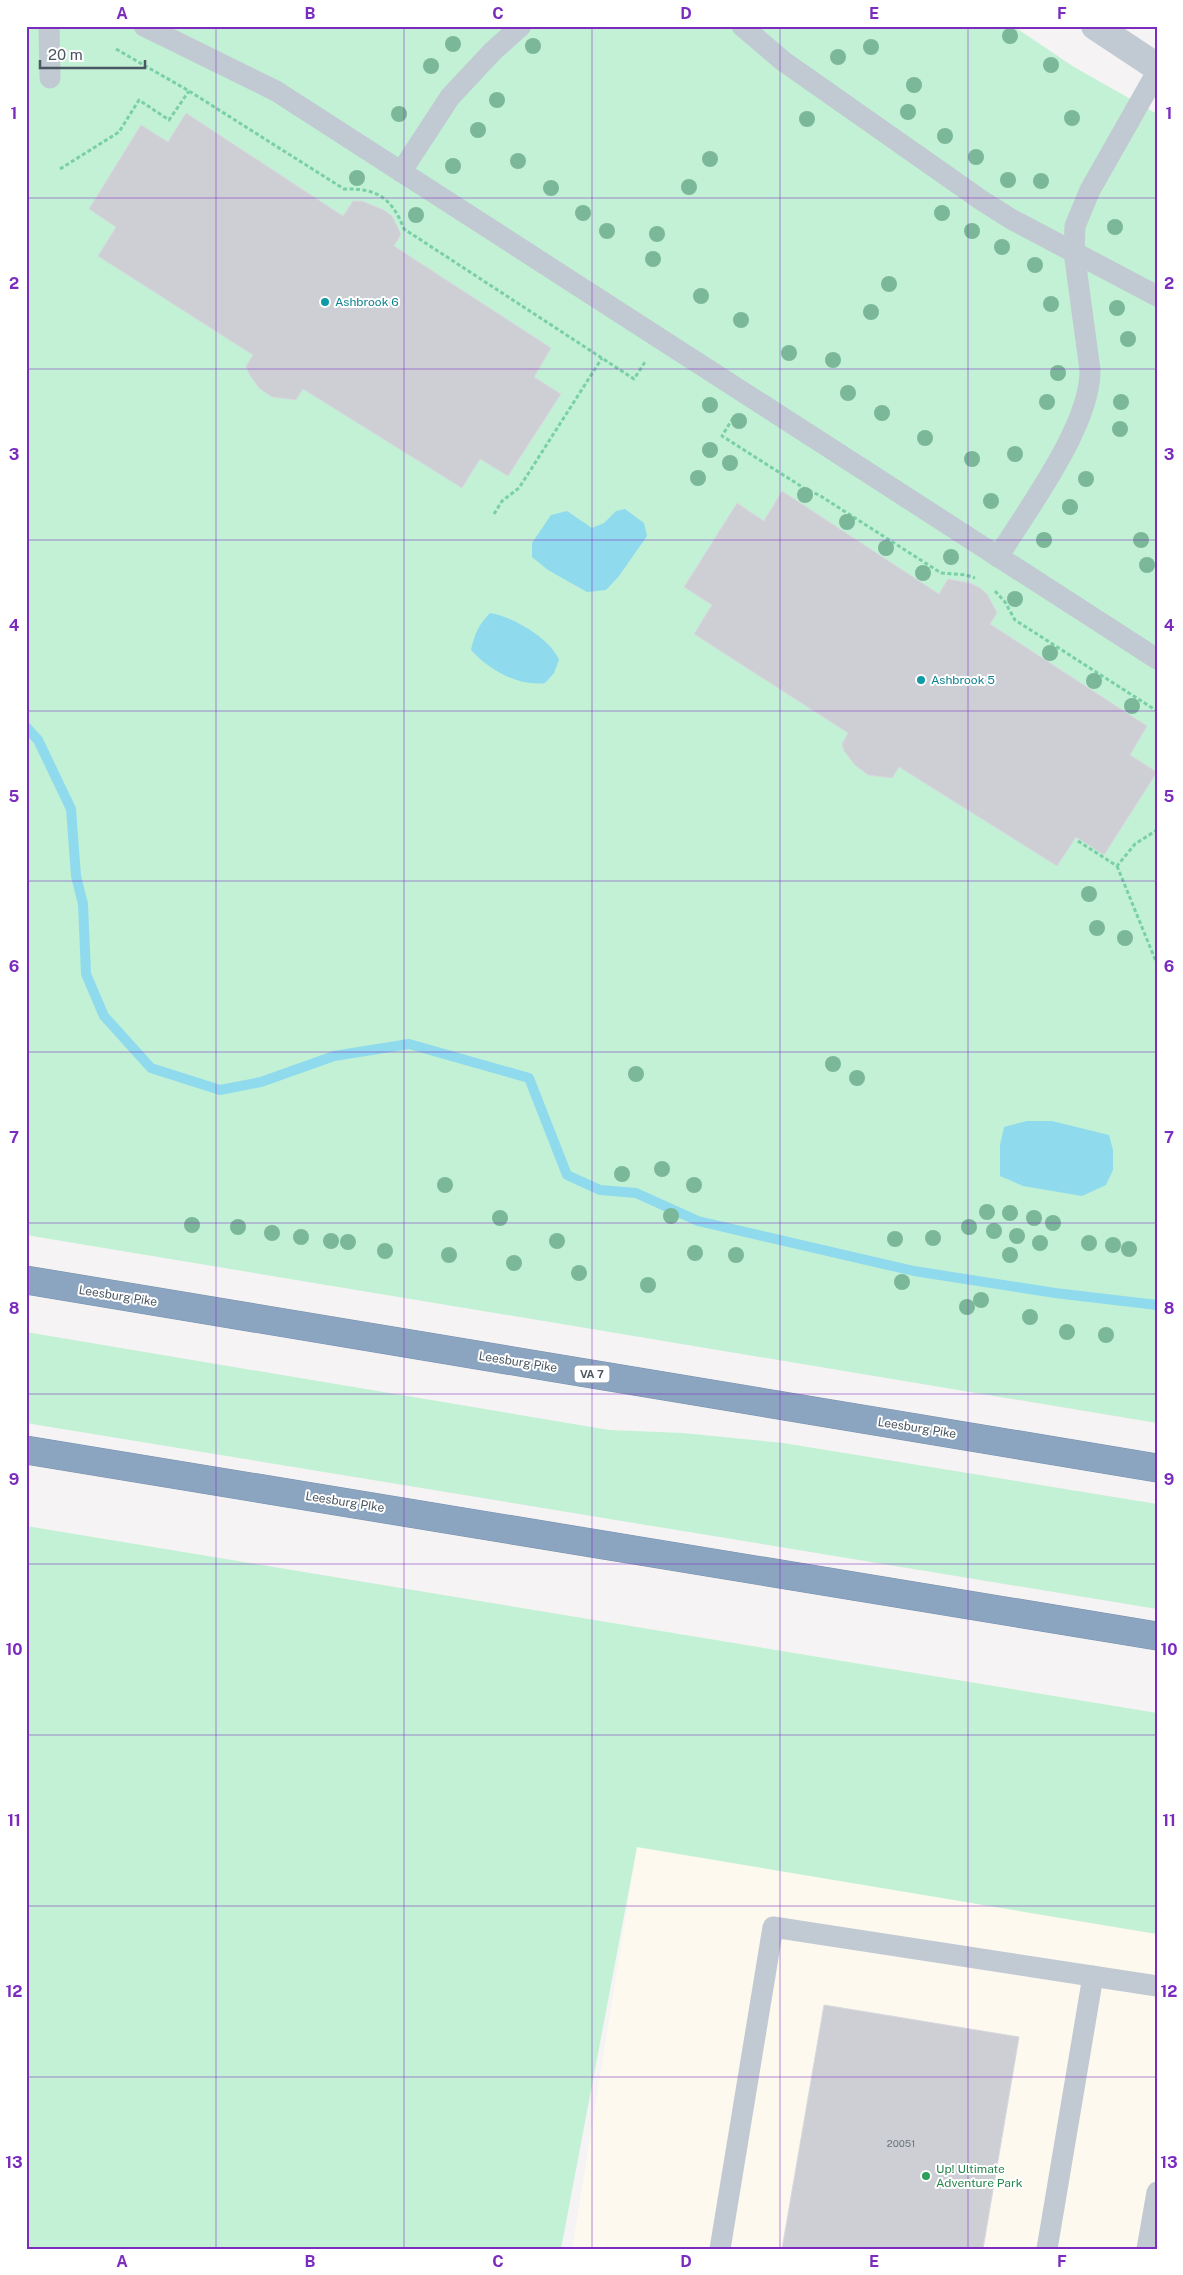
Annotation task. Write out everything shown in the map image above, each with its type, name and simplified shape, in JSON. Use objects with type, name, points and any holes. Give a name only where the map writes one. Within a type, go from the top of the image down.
[{"type":"highway","name":"Leesburg Pike","points":[[26,1280],[1157,1468]]},
{"type":"highway","name":"Leesburg PIke","points":[[26,1450],[1157,1636]]},
{"type":"street","points":[[1095,26],[1157,67]]},
{"type":"lane","points":[[49,26],[50,78]]},
{"type":"lane","points":[[144,26],[276,91],[1157,659]]},
{"type":"lane","points":[[401,172],[450,97],[493,51],[521,26]]},
{"type":"lane","points":[[742,26],[791,67],[981,200],[1011,219],[1157,296]]},
{"type":"lane","points":[[998,557],[1069,442],[1087,398],[1090,370],[1074,252],[1076,226],[1090,190],[1157,72]]},
{"type":"lane","points":[[720,2249],[773,1927],[1157,1986]]},
{"type":"lane","points":[[1047,2249],[1093,1976]]},
{"type":"lane","points":[[1148,2249],[1157,2192]]},
{"type":"path","points":[[116,49],[190,91],[344,189],[360,189],[374,192],[381,196],[398,213],[404,229],[634,379],[660,339]]},
{"type":"path","points":[[60,169],[119,132],[139,100],[170,120],[190,91]]},
{"type":"path","points":[[494,514],[502,501],[519,488],[602,358]]},
{"type":"path","points":[[747,395],[722,436],[941,573],[966,575],[982,581]]},
{"type":"path","points":[[994,590],[1005,602],[1015,620],[1157,711]]},
{"type":"path","points":[[1117,866],[1135,844],[1157,830]]},
{"type":"path","points":[[1078,842],[1117,866],[1157,964]]},
{"type":"shaded area","points":[[637,1847],[1157,1934],[1157,2249],[572,2249]]},
{"type":"green space","points":[[26,26],[1013,26],[1074,67],[1157,114],[1157,1423],[26,1235]]},
{"type":"green space","points":[[26,1332],[609,1430],[683,1433],[783,1443],[1157,1504],[1157,1609],[26,1423]]},
{"type":"green space","points":[[26,1526],[1157,1713],[1157,1934],[637,1847],[561,2249],[26,2249]]},
{"type":"water","points":[[625,509],[644,523],[647,536],[619,576],[606,590],[587,592],[548,570],[532,557],[532,543],[551,515],[567,511],[592,528],[604,523],[616,511]]},
{"type":"water","points":[[490,613],[509,619],[530,630],[555,652],[559,660],[554,673],[545,683],[524,682],[504,675],[486,664],[471,650],[478,630]]},
{"type":"water","points":[[1027,1121],[1052,1121],[1109,1135],[1113,1150],[1113,1170],[1106,1185],[1082,1196],[1023,1186],[1000,1176],[1000,1145],[1004,1127]]},
{"type":"building","name":"Ashbrook 6","points":[[186,113],[343,216],[353,201],[362,201],[384,210],[392,216],[401,234],[394,246],[551,348],[534,377],[561,394],[508,476],[480,459],[462,488],[303,389],[296,400],[272,397],[259,388],[249,374],[246,366],[253,355],[98,256],[116,227],[89,209],[141,125],[168,142]]},
{"type":"building","name":"Ashbrook 5","points":[[782,491],[939,594],[948,579],[970,583],[980,588],[987,594],[997,613],[990,624],[1147,726],[1130,755],[1157,772],[1104,855],[1076,837],[1057,866],[899,767],[892,778],[868,775],[855,765],[844,751],[842,744],[848,733],[694,634],[712,605],[684,587],[737,503],[764,521]]},
{"type":"building","points":[[824,2005],[1019,2037],[983,2249],[782,2249]]},
{"type":"waterway","points":[[26,727],[38,740],[71,809],[76,876],[83,904],[86,974],[104,1016],[151,1068],[220,1090],[261,1082],[334,1056],[409,1044],[529,1078],[567,1175],[600,1190],[636,1193],[698,1221],[914,1271],[1055,1293],[1157,1305]]},
{"type":"place","name":"Ashbrook 6","points":[[325,302]]},
{"type":"place","name":"Ashbrook 5","points":[[921,680]]},
{"type":"place","name":"Up! Ultimate Adventure Park","points":[[926,2176]]}]
